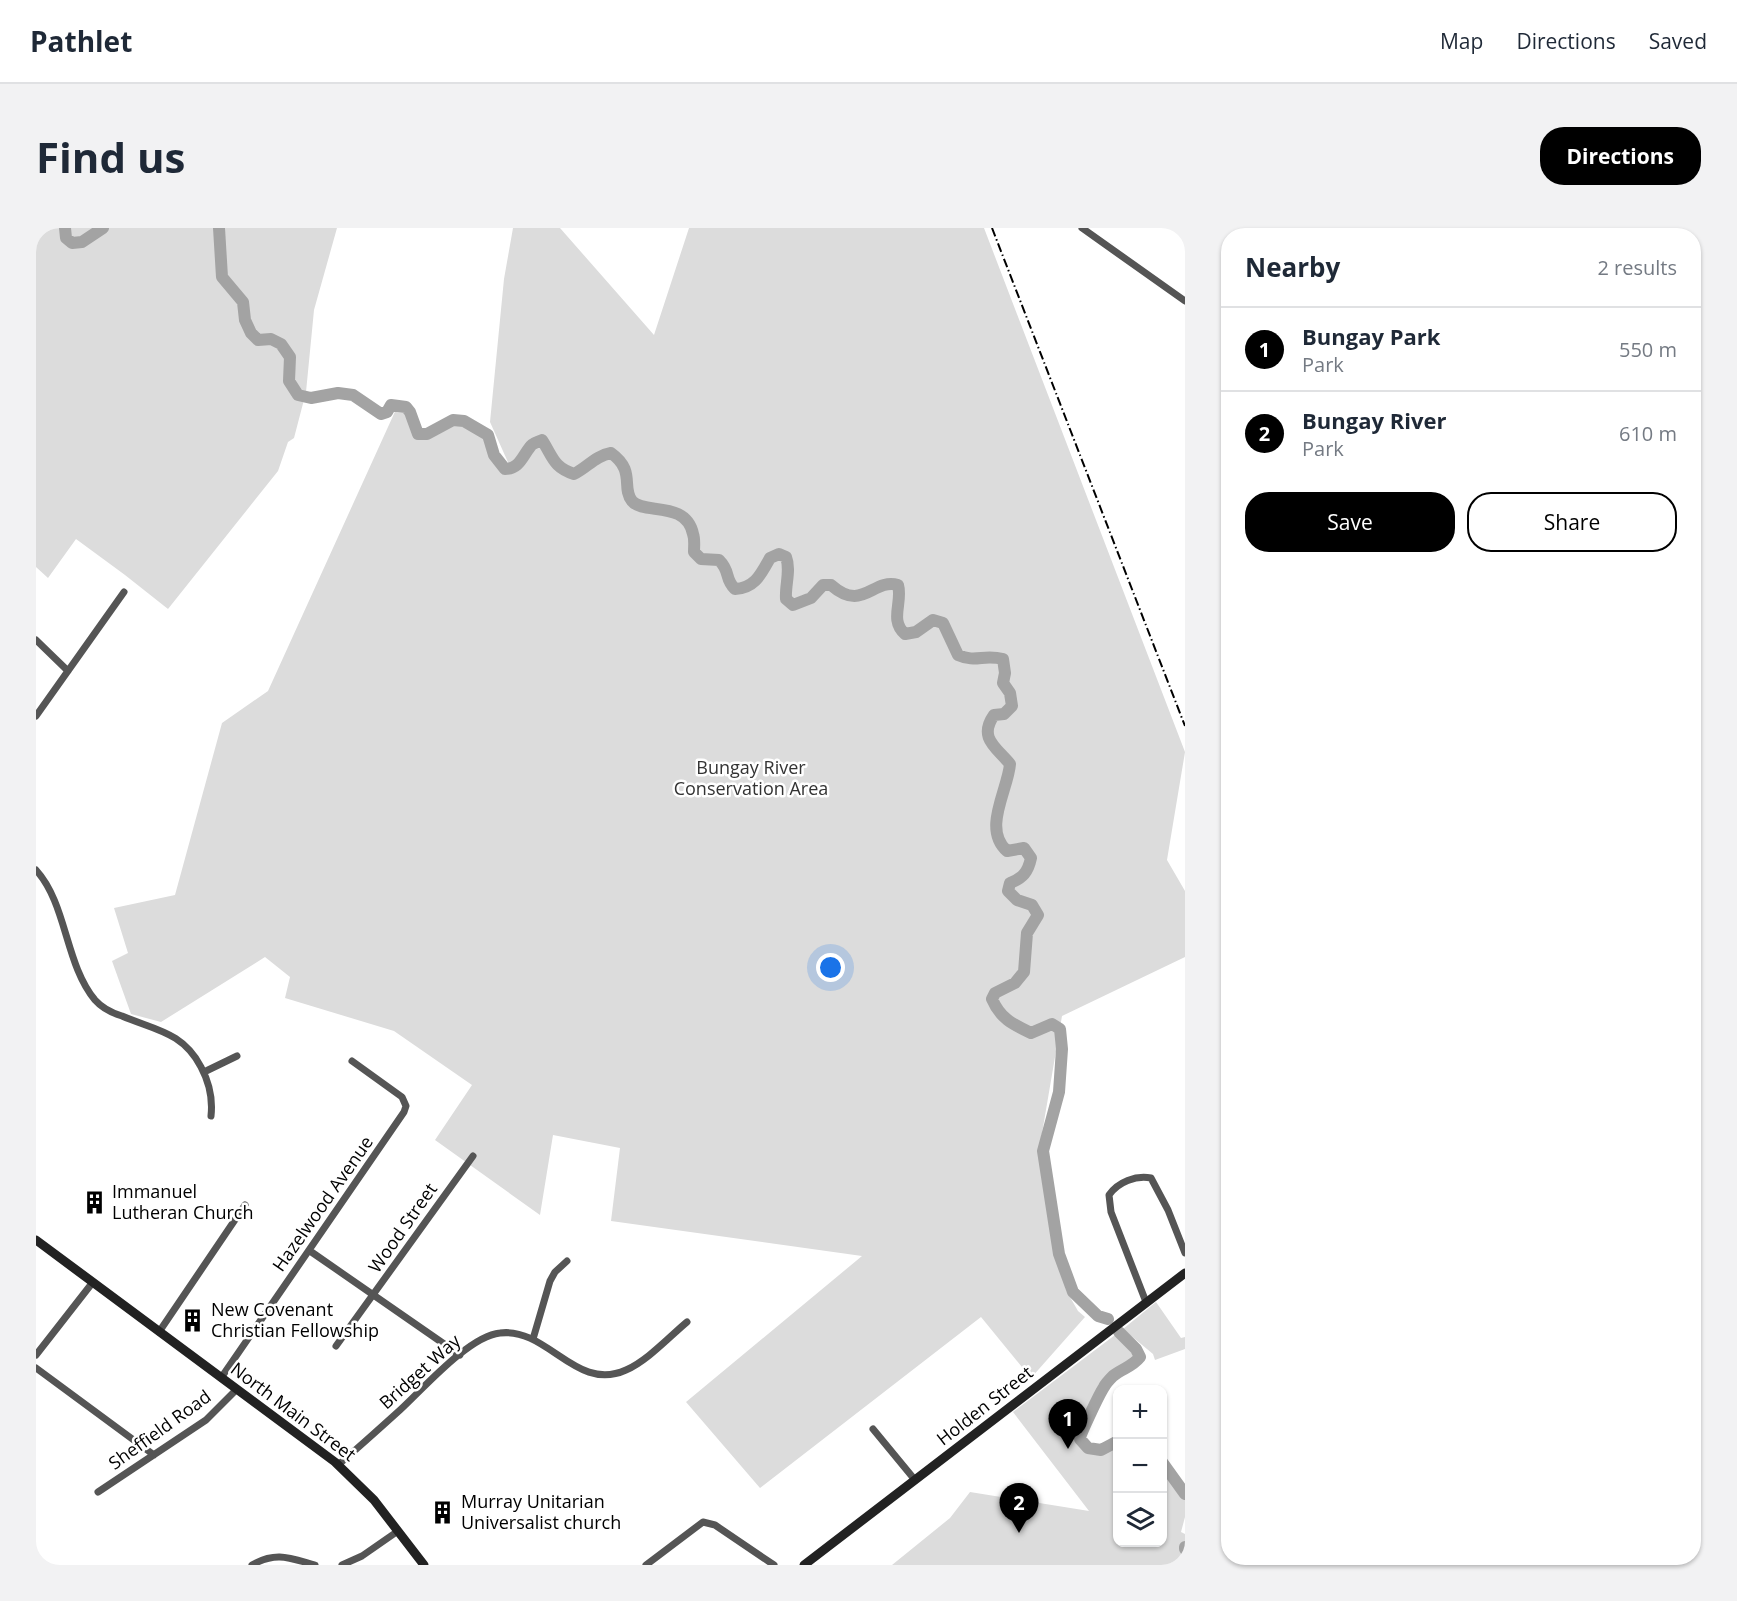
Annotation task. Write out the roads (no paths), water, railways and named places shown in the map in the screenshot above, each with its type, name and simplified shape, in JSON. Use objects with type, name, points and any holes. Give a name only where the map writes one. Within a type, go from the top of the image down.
[{"type":"main road","name":"North Main Street","points":[[36,1240],[338,1465],[374,1500],[424,1565]]},
{"type":"main road","name":"Holden Street","points":[[804,1565],[1185,1273]]},
{"type":"street","points":[[1082,228],[1185,301]]},
{"type":"street","points":[[36,716],[124,592]]},
{"type":"street","points":[[36,640],[68,671]]},
{"type":"street","points":[[36,870],[50,892],[77,967],[95,1001],[108,1011],[162,1030],[180,1040],[195,1056],[204,1072],[212,1101],[211,1116]]},
{"type":"street","points":[[204,1072],[237,1056]]},
{"type":"street","name":"Hazelwood Avenue","points":[[221,1378],[402,1116],[406,1106],[405,1101],[352,1061]]},
{"type":"street","name":"Wood Street","points":[[336,1346],[472,1156]]},
{"type":"street","points":[[1146,1302],[1111,1212],[1109,1195],[1113,1189],[1134,1178],[1143,1176],[1151,1178],[1185,1253]]},
{"type":"street","points":[[159,1332],[245,1205]]},
{"type":"street","points":[[310,1251],[460,1355]]},
{"type":"street","points":[[532,1339],[550,1281],[555,1272],[567,1261]]},
{"type":"street","points":[[36,1355],[93,1282]]},
{"type":"street","name":"Bridget Way","points":[[338,1465],[460,1355],[474,1344],[499,1333],[511,1332],[532,1339],[581,1370],[608,1375],[629,1369],[687,1322]]},
{"type":"street","points":[[36,1368],[154,1455]]},
{"type":"street","name":"Sheffield Road","points":[[98,1492],[206,1420],[237,1389]]},
{"type":"street","points":[[873,1429],[915,1480]]},
{"type":"street","points":[[646,1565],[703,1522],[715,1525],[774,1565]]},
{"type":"street","points":[[342,1565],[362,1556],[398,1531]]},
{"type":"street","points":[[252,1565],[266,1558],[282,1556],[315,1565]]},
{"type":"waterway","points":[[65,228],[66,238],[72,243],[82,242],[103,228]]},
{"type":"waterway","points":[[219,228],[222,277],[243,302],[245,320],[251,333],[258,340],[271,339],[281,344],[290,357],[289,381],[298,395],[311,398],[338,393],[353,395],[381,414],[387,412],[391,405],[406,407],[418,434],[427,434],[453,420],[464,421],[488,435],[494,455],[505,469],[517,465],[531,446],[542,440],[558,465],[574,474],[600,457],[611,453],[619,460],[626,472],[629,496],[632,501],[637,505],[674,512],[682,516],[689,523],[693,534],[694,552],[701,559],[719,560],[735,589],[752,583],[760,575],[770,558],[779,554],[786,557],[788,572],[786,599],[793,605],[811,598],[823,585],[831,585],[851,596],[867,593],[889,584],[898,585],[897,617],[900,629],[905,634],[916,632],[933,620],[943,623],[958,655],[970,658],[1003,659],[1005,673],[1003,683],[1010,693],[1012,706],[1004,714],[994,715],[988,730],[991,742],[1010,764],[998,809],[997,832],[1000,842],[1007,851],[1024,848],[1031,858],[1022,877],[1010,883],[1008,891],[1017,900],[1032,905],[1038,915],[1027,933],[1024,972],[1015,983],[995,993],[992,999],[1007,1020],[1031,1033],[1052,1024],[1060,1029],[1062,1049],[1059,1092],[1043,1151],[1059,1254],[1073,1292],[1098,1316],[1108,1319]]},
{"type":"waterway","points":[[1113,1444],[1101,1450],[1088,1448],[1080,1439],[1090,1413],[1106,1384],[1113,1376],[1140,1357],[1136,1349],[1119,1332]]},
{"type":"waterway","points":[[1167,1469],[1185,1494]]},
{"type":"waterway","points":[[36,1564],[40,1565]]},
{"type":"railway","points":[[992,228],[1185,726]]},
{"type":"place","name":"Immanuel Lutheran Church","points":[[94,1202]]},
{"type":"place","name":"New Covenant Christian Fellowship","points":[[193,1320]]},
{"type":"place","name":"Bungay Park","points":[[1068,1449]]},
{"type":"place","name":"Murray Unitarian Universalist church","points":[[443,1512]]},
{"type":"place","name":"Bungay River","points":[[1019,1533]]},
{"type":"park label","name":"Bungay River Conservation Area","points":[[751,778]]}]
